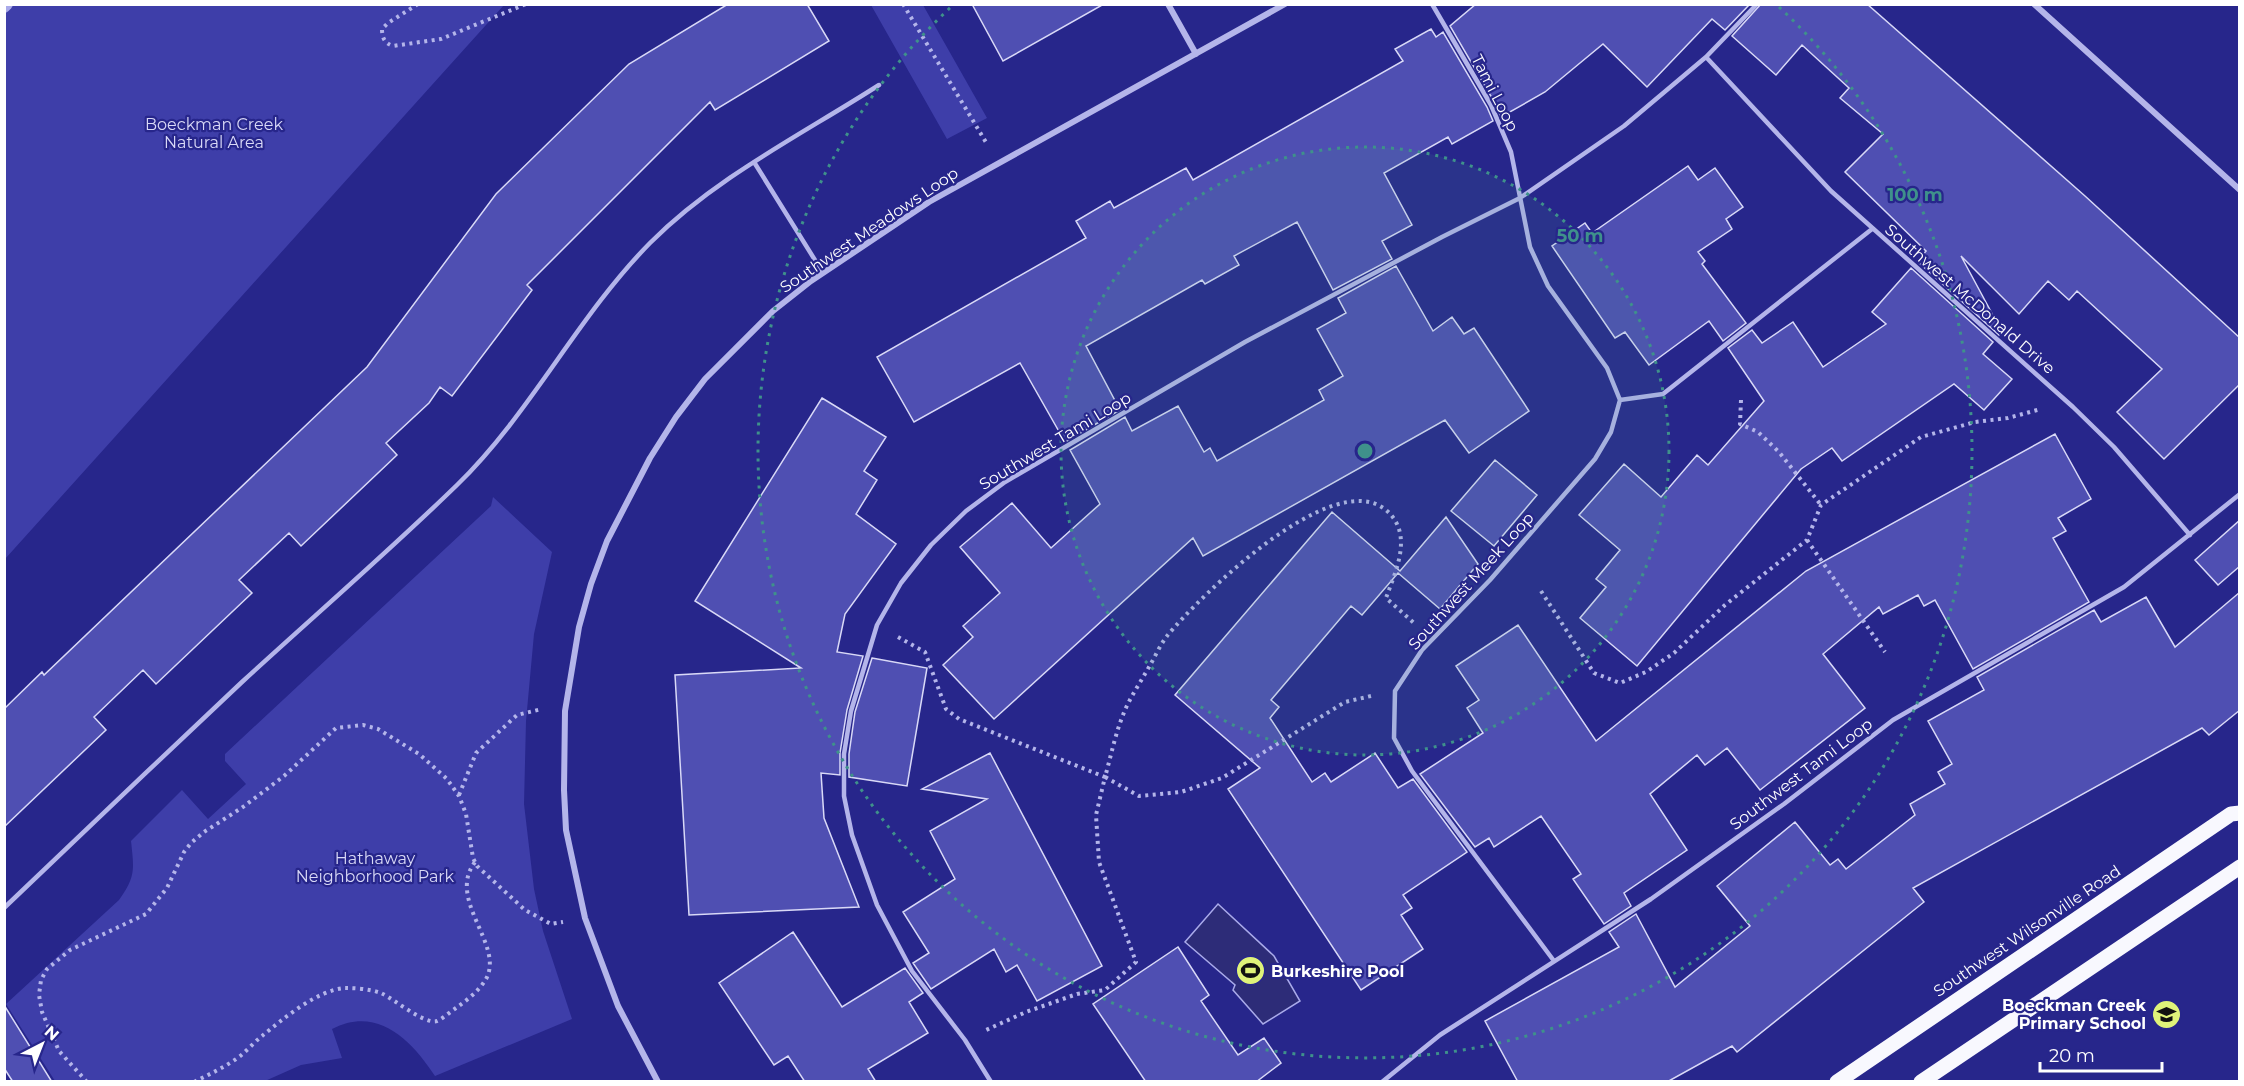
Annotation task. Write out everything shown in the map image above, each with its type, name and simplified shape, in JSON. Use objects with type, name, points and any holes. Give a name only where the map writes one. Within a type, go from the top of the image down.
[{"type":"main road","name":"Southwest Wilsonville Road","points":[[1837,1082],[2231,814],[2240,813]]},
{"type":"main road","points":[[1921,1082],[2240,867]]},
{"type":"street","points":[[1168,4],[1196,54]]},
{"type":"street","name":"Southwest Meadows Loop","points":[[658,1082],[618,1006],[585,918],[566,830],[564,790],[566,703],[579,627],[591,584],[607,541],[650,458],[676,417],[705,380],[773,311],[823,273],[929,202],[1285,4]]},
{"type":"street","points":[[2036,5],[2240,190]]},
{"type":"lane","name":"Tami Loop","points":[[1432,4],[1491,105],[1511,152],[1530,247],[1548,286],[1607,368],[1620,400]]},
{"type":"lane","name":"Southwest Tami Loop","points":[[991,1082],[965,1040],[912,971],[877,906],[852,835],[844,796],[844,754],[851,711],[877,625],[901,582],[932,545],[966,511],[1005,482],[1245,342],[1520,198],[1624,126],[1706,57],[1757,4]]},
{"type":"lane","name":"Southwest McDonald Drive","points":[[1706,57],[1831,191],[2067,401],[2114,447],[2190,535]]},
{"type":"lane","points":[[4,908],[242,682],[458,484],[495,444],[587,317],[648,245],[692,204],[754,162],[879,85]]},
{"type":"lane","points":[[754,162],[823,273]]},
{"type":"lane","points":[[1620,400],[1663,394],[1872,229]]},
{"type":"lane","name":"Southwest Meek Loop","points":[[1395,691],[1422,650],[1490,580],[1595,459],[1611,432],[1620,400]]},
{"type":"lane","name":"Southwest Tami Loop","points":[[1382,1082],[1440,1035],[1651,899],[1775,811],[1893,720],[2124,587],[2240,494]]},
{"type":"lane","points":[[1395,691],[1394,738],[1412,771],[1554,961]]},
{"type":"path","points":[[418,4],[382,29],[382,36],[387,44],[393,46],[441,39],[526,4]]},
{"type":"path","points":[[903,4],[998,163]]},
{"type":"path","points":[[1741,400],[1740,424],[1758,432],[1779,453],[1821,505]]},
{"type":"path","points":[[1541,591],[1594,673],[1620,682],[1646,672],[1674,653],[1725,605],[1807,540],[1821,505],[1921,437],[1975,422],[2008,418],[2067,401]]},
{"type":"path","points":[[965,1040],[1026,1012],[1077,994],[1105,990],[1136,962],[1099,862],[1096,815],[1123,714],[1166,637],[1226,576],[1285,528],[1334,504],[1356,500],[1380,506],[1393,516],[1400,528],[1402,552],[1386,598],[1432,639]]},
{"type":"path","points":[[1807,540],[1885,652]]},
{"type":"path","points":[[877,625],[925,652],[946,709],[959,718],[1105,777],[1139,796],[1181,792],[1222,778],[1345,702],[1395,691]]},
{"type":"path","points":[[459,796],[476,753],[517,715],[566,703]]},
{"type":"path","points":[[87,1082],[59,1051],[42,1012],[39,995],[41,980],[47,969],[70,950],[146,914],[167,888],[184,852],[191,843],[284,776],[336,728],[363,725],[378,729],[430,762],[447,778],[459,796],[466,814],[475,862],[496,885],[525,910],[551,924],[585,918]]},
{"type":"path","points":[[195,1082],[240,1057],[262,1036],[313,999],[328,991],[344,988],[379,993],[428,1021],[437,1021],[460,1005],[481,987],[487,977],[489,962],[468,896],[468,871],[475,862]]},
{"type":"green space","name":"Boeckman Creek Natural Area","points":[[4,5],[504,5],[5,559]]},
{"type":"green space","points":[[871,5],[923,5],[987,118],[947,139]]},
{"type":"green space","name":"Hathaway Neighborhood Park","points":[[493,497],[552,552],[534,634],[526,721],[524,804],[534,889],[543,931],[572,1019],[435,1076],[404,1039],[379,1024],[364,1021],[332,1029],[342,1058],[301,1065],[265,1081],[55,1081],[6,1004],[119,900],[131,878],[133,859],[131,841],[182,790],[208,819],[246,784],[225,761],[225,754],[491,506]]},
{"type":"shaded area","name":"Burkeshire Pool","points":[[1218,904],[1274,956],[1300,1001],[1263,1024],[1233,990],[1235,985],[1185,942]]},
{"type":"building","points":[[728,4],[807,4],[829,41],[715,110],[710,102],[527,285],[532,290],[452,396],[440,387],[429,403],[386,443],[397,455],[301,546],[289,533],[239,580],[252,593],[156,684],[143,670],[94,717],[106,730],[4,827],[4,709],[42,672],[44,675],[367,367],[496,194],[629,64]]},
{"type":"building","points":[[972,4],[1104,4],[1003,61]]},
{"type":"building","points":[[1476,4],[1750,4],[1725,30],[1712,19],[1647,87],[1603,44],[1545,92],[1501,117],[1450,26]]},
{"type":"building","points":[[1761,4],[1867,4],[2085,196],[2240,338],[2240,384],[2164,459],[2117,412],[2162,369],[2077,291],[2069,300],[2048,281],[2019,314],[1961,256],[2002,332],[1999,335],[1917,261],[1926,251],[1845,172],[1883,134],[1840,98],[1849,88],[1802,45],[1776,75],[1732,36]]},
{"type":"building","points":[[1431,29],[1436,37],[1443,32],[1493,121],[1452,144],[1448,137],[1384,173],[1412,225],[1382,241],[1392,259],[1333,290],[1297,222],[1234,256],[1239,265],[1205,284],[1202,280],[1086,346],[1120,410],[1065,442],[1020,363],[914,422],[877,357],[1086,238],[1076,221],[1110,201],[1114,208],[1186,168],[1193,180],[1403,61],[1395,49]]},
{"type":"building","points":[[1688,166],[1698,180],[1715,168],[1743,207],[1726,219],[1732,229],[1698,252],[1705,261],[1702,264],[1746,323],[1723,341],[1709,321],[1649,365],[1625,332],[1615,338],[1552,246],[1585,223],[1592,233]]},
{"type":"building","points":[[1396,266],[1433,331],[1452,317],[1464,334],[1474,328],[1529,411],[1469,453],[1445,420],[1203,556],[1193,538],[994,719],[943,665],[973,637],[963,626],[1000,593],[960,547],[1012,503],[1051,548],[1100,504],[1070,450],[1125,417],[1132,431],[1178,406],[1204,452],[1210,448],[1217,461],[1324,400],[1319,390],[1343,376],[1317,329],[1346,313],[1338,298]]},
{"type":"building","points":[[1911,268],[1993,342],[1983,354],[2012,379],[1984,410],[1954,384],[1842,461],[1832,448],[1801,469],[1637,666],[1580,618],[1606,587],[1596,579],[1620,550],[1579,515],[1624,464],[1661,497],[1697,455],[1708,465],[1764,401],[1728,348],[1752,330],[1762,343],[1793,322],[1823,367],[1886,324],[1872,312]]},
{"type":"building","points":[[822,398],[886,437],[864,471],[877,480],[856,514],[896,544],[845,614],[837,652],[863,656],[847,710],[840,753],[840,775],[821,773],[824,818],[859,907],[689,915],[675,675],[801,668],[695,601]]},
{"type":"building","points":[[2055,434],[2091,499],[2058,518],[2066,531],[2053,538],[2089,602],[1973,669],[1935,600],[1924,606],[1918,595],[1883,614],[1879,607],[1823,654],[1865,708],[1760,790],[1727,748],[1705,765],[1697,755],[1650,794],[1687,850],[1624,893],[1631,906],[1604,924],[1573,879],[1581,874],[1541,816],[1494,847],[1489,838],[1475,847],[1420,774],[1483,733],[1467,708],[1479,700],[1456,666],[1518,625],[1596,741],[1806,571]]},
{"type":"building","points":[[1495,460],[1537,495],[1494,546],[1451,511]]},
{"type":"building","points":[[1332,512],[1400,571],[1446,517],[1478,564],[1440,609],[1398,573],[1362,615],[1351,606],[1271,700],[1279,707],[1270,718],[1312,782],[1325,773],[1331,782],[1375,753],[1398,788],[1413,779],[1467,852],[1403,895],[1412,908],[1401,915],[1423,949],[1361,990],[1228,789],[1260,768],[1175,695]]},
{"type":"building","points":[[2240,520],[2240,566],[2218,585],[2195,560]]},
{"type":"building","points":[[2240,592],[2240,710],[2209,735],[2202,728],[1913,888],[1924,902],[1737,1052],[1732,1046],[1667,1082],[1518,1082],[1485,1021],[1619,947],[1609,932],[1636,914],[1675,987],[1750,926],[1717,886],[1795,822],[1830,865],[1838,859],[1846,869],[1915,815],[1910,804],[1945,784],[1938,772],[1952,764],[1928,721],[1984,690],[1977,677],[2094,610],[2101,622],[2146,597],[2175,647]]},
{"type":"building","points":[[872,658],[927,668],[907,786],[849,777],[849,754],[855,712]]},
{"type":"building","points":[[990,753],[1102,966],[1037,1001],[1017,965],[1006,972],[994,949],[931,989],[913,963],[929,953],[903,912],[955,879],[930,831],[987,799],[922,789]]},
{"type":"building","points":[[793,932],[842,1007],[905,968],[923,993],[909,1002],[928,1033],[868,1069],[876,1082],[805,1082],[788,1056],[774,1065],[719,983]]},
{"type":"building","points":[[1178,947],[1209,995],[1201,1001],[1238,1055],[1264,1038],[1281,1063],[1256,1082],[1146,1082],[1093,1004]]},
{"type":"building","points":[[4,1005],[52,1082],[13,1082],[4,1068]]},
{"type":"waterway","points":[[4,7],[7,4]]},
{"type":"place","name":"Burkeshire Pool","points":[[1250,971]]},
{"type":"place","name":"Boeckman Creek Primary School","points":[[2167,1014]]}]
